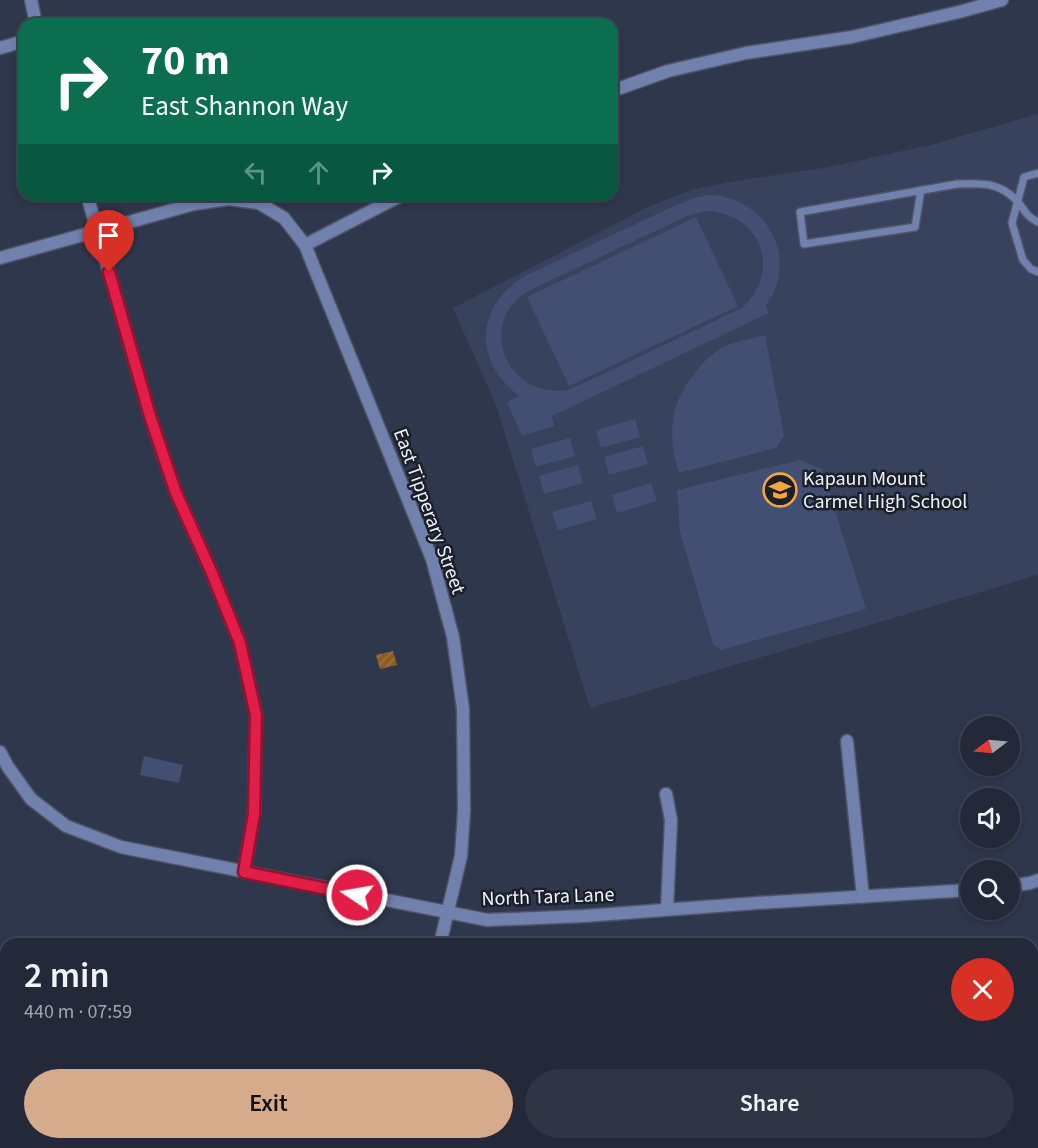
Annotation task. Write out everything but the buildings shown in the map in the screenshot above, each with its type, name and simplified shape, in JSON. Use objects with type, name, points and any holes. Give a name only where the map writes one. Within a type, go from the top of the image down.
[{"type":"street","points":[[31,0],[35,18]]},
{"type":"street","points":[[618,89],[668,71],[746,53],[852,37],[1002,0]]},
{"type":"street","points":[[0,48],[18,43]]},
{"type":"street","points":[[89,201],[150,416],[176,493],[240,643],[256,715],[254,814],[244,872]]},
{"type":"street","name":"East Tipperary Street","points":[[0,258],[194,204],[215,201]]},
{"type":"street","name":"East Tipperary Street","points":[[244,201],[259,203],[284,218],[305,245],[432,559],[453,637],[464,709],[464,811],[461,856],[442,938]]},
{"type":"street","points":[[305,245],[390,201]]},
{"type":"street","points":[[847,741],[863,897]]},
{"type":"street","name":"North Tara Lane","points":[[0,752],[8,767],[36,803],[66,826],[121,847],[487,920],[584,916],[960,891]]},
{"type":"street","points":[[666,794],[671,820],[667,909]]},
{"type":"street","points":[[1020,884],[1038,879]]},
{"type":"lane","points":[[1038,174],[1024,177],[1012,223],[1023,260],[1031,269],[1038,272]]},
{"type":"lane","points":[[921,190],[915,227],[804,244],[800,212],[921,190],[957,184],[980,183],[1006,190],[1029,218],[1038,222]]},
{"type":"shaded area","name":"Kapaun Mount Carmel High School","points":[[1038,114],[1038,575],[590,708],[496,405],[453,308],[650,206],[694,189],[829,167],[930,145]]},
{"type":"shaded area","points":[[705,196],[726,197],[744,204],[759,216],[771,231],[778,248],[780,267],[776,287],[766,306],[769,313],[552,416],[554,426],[522,436],[507,402],[519,396],[504,382],[494,367],[488,351],[486,334],[489,318],[496,302],[508,288],[525,276],[674,206]],"holes":[[[706,211],[725,214],[741,222],[752,233],[760,246],[763,262],[761,278],[754,293],[742,308],[571,389],[551,391],[533,386],[518,375],[508,362],[502,345],[502,328],[508,311],[521,296],[687,216]]]},
{"type":"shaded area","points":[[696,217],[738,306],[569,386],[527,297]]},
{"type":"shaded area","points":[[765,335],[784,436],[776,448],[679,473],[675,459],[672,428],[677,404],[686,386],[698,368],[720,349],[736,342]]},
{"type":"shaded area","points":[[635,419],[640,437],[601,448],[596,430]]},
{"type":"shaded area","points":[[570,438],[575,456],[536,467],[531,449]]},
{"type":"shaded area","points":[[643,446],[648,464],[609,475],[604,457]]},
{"type":"shaded area","points":[[800,460],[822,469],[866,609],[721,650],[713,644],[680,532],[677,490]]},
{"type":"shaded area","points":[[578,465],[583,483],[544,494],[539,476]]},
{"type":"shaded area","points":[[651,483],[657,501],[617,513],[612,495]]},
{"type":"shaded area","points":[[591,501],[597,519],[558,530],[552,512]]},
{"type":"shaded area","points":[[144,756],[183,765],[179,783],[140,775]]},
{"type":"place","name":"Kapaun Mount Carmel High School","points":[[780,490]]},
{"type":"route","points":[[109,272],[150,416],[176,493],[240,643],[256,715],[254,814],[244,872],[357,895]]}]
